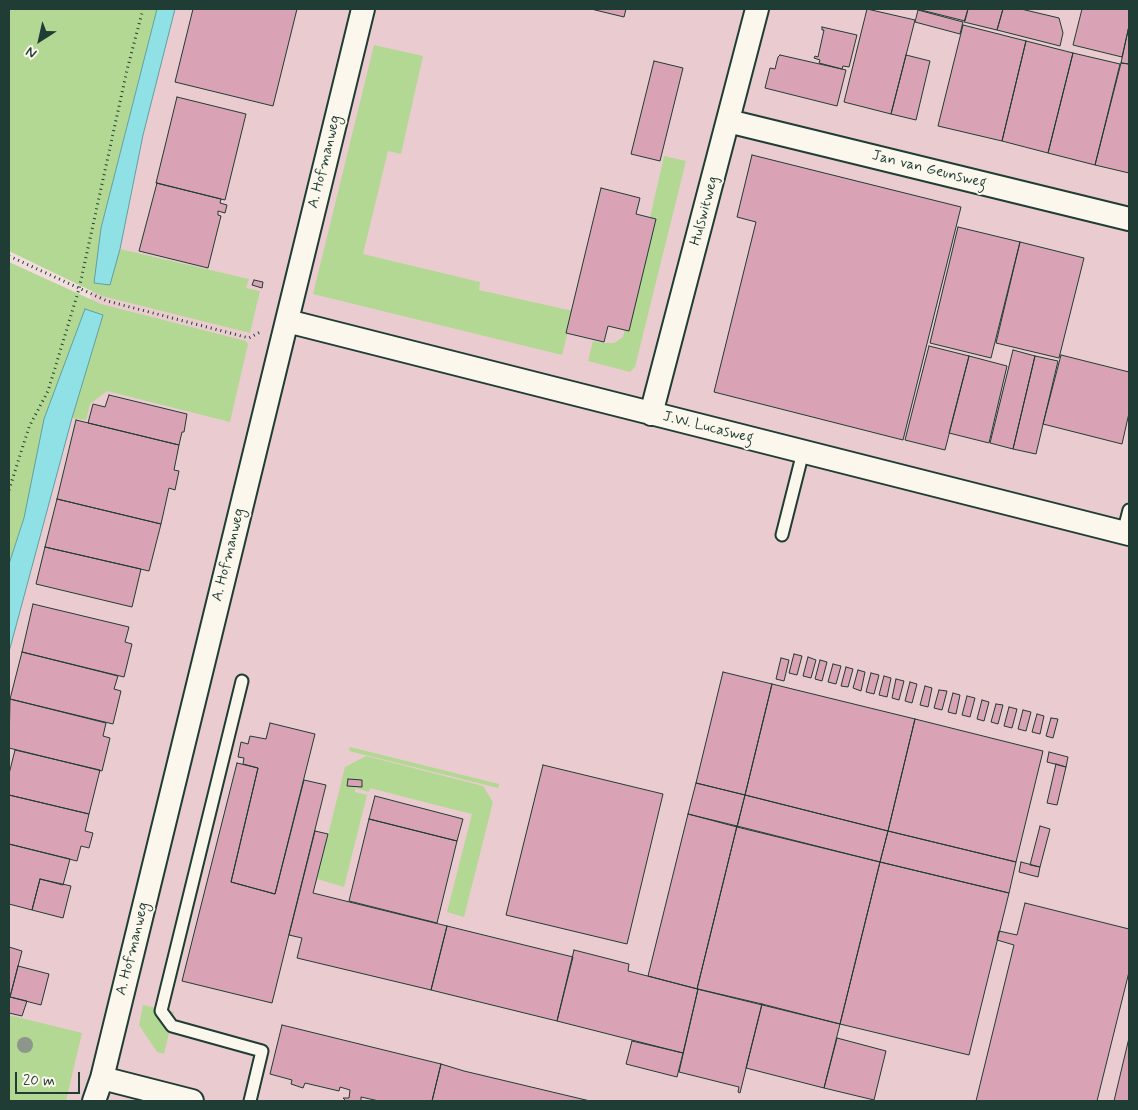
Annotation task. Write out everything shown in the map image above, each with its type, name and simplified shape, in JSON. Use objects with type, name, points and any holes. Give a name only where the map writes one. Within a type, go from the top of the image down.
[{"type":"street","name":"A. Hofmanweg","points":[[94,1101],[102,1078],[363,9]]},
{"type":"street","name":"Hulswitweg","points":[[651,414],[757,9]]},
{"type":"street","name":"Jan van Geunsweg","points":[[728,121],[1129,219]]},
{"type":"street","name":"J.W. Lucasweg","points":[[286,321],[1126,533]]},
{"type":"street","points":[[102,1078],[192,1101]]},
{"type":"lane","points":[[782,535],[803,452]]},
{"type":"lane","points":[[1126,533],[1129,510]]},
{"type":"lane","points":[[242,681],[162,1011],[172,1026],[262,1051],[250,1101]]},
{"type":"path","points":[[9,490],[28,427],[48,391],[79,289],[127,70],[143,9]]},
{"type":"path","points":[[10,258],[107,301],[249,338],[286,321]]},
{"type":"shaded area","points":[[165,9],[1129,9],[1129,1101],[9,1101],[9,616]]},
{"type":"green space","points":[[10,9],[157,9],[101,228],[110,285],[120,249],[249,279],[246,288],[260,291],[250,333],[102,296],[9,251]]},
{"type":"green space","points":[[374,45],[423,56],[401,154],[388,151],[363,254],[480,282],[479,290],[573,311],[562,355],[313,294]]},
{"type":"green space","points":[[664,156],[686,161],[635,367],[630,372],[588,361],[593,341],[614,343],[623,337]]},
{"type":"green space","points":[[9,262],[101,304],[246,341],[248,344],[230,422],[107,391],[90,404],[86,420],[72,418],[103,315],[24,518],[9,564]]},
{"type":"green space","points":[[350,747],[499,784],[498,788],[349,751]]},
{"type":"green space","points":[[366,756],[483,786],[493,802],[464,917],[447,912],[472,814],[370,788],[369,792],[355,788],[355,792],[367,795],[344,887],[317,879],[345,767]]},
{"type":"green space","points":[[143,1005],[174,1012],[164,1054],[157,1052],[139,1025]]},
{"type":"green space","points":[[9,1015],[82,1033],[66,1101],[9,1101]]},
{"type":"water","points":[[157,9],[175,9],[143,135],[120,249],[110,285],[94,283],[101,228]]},
{"type":"water","points":[[85,309],[103,315],[72,418],[9,652],[9,564],[24,518],[44,419]]},
{"type":"building","points":[[193,9],[297,9],[273,106],[175,82]]},
{"type":"building","points":[[591,9],[626,9],[624,17]]},
{"type":"building","points":[[867,9],[915,20],[891,114],[844,102]]},
{"type":"building","points":[[917,9],[968,9],[965,21]]},
{"type":"building","points":[[968,9],[1003,9],[997,30],[964,22]]},
{"type":"building","points":[[1003,9],[1021,9],[1059,18],[1063,33],[1060,46],[997,30]]},
{"type":"building","points":[[1082,9],[1129,9],[1129,26],[1122,57],[1073,45]]},
{"type":"building","points":[[918,10],[963,22],[960,34],[915,22]]},
{"type":"building","points":[[963,25],[1026,41],[1002,141],[938,126]]},
{"type":"building","points":[[1129,26],[1129,64],[1121,63]]},
{"type":"building","points":[[822,27],[857,35],[849,67],[843,66],[842,69],[819,63],[820,60],[814,58],[815,56],[818,57],[824,30],[822,30]]},
{"type":"building","points":[[1026,41],[1073,53],[1048,153],[1002,141]]},
{"type":"building","points":[[1073,53],[1120,64],[1095,165],[1048,153]]},
{"type":"building","points":[[780,55],[846,70],[837,106],[765,88],[770,68],[775,69]]},
{"type":"building","points":[[906,55],[930,61],[916,120],[891,114]]},
{"type":"building","points":[[654,61],[683,68],[660,161],[631,154]]},
{"type":"building","points":[[1121,63],[1129,64],[1129,173],[1095,165]]},
{"type":"building","points":[[177,97],[246,114],[225,200],[156,183]]},
{"type":"building","points":[[752,155],[961,207],[903,440],[714,392],[756,222],[737,217]]},
{"type":"building","points":[[157,183],[221,199],[220,203],[227,205],[225,213],[218,211],[218,215],[221,216],[208,268],[139,251]]},
{"type":"building","points":[[601,188],[640,198],[636,214],[656,219],[629,331],[608,326],[604,342],[566,333]]},
{"type":"building","points":[[958,227],[1020,242],[991,358],[930,343]]},
{"type":"building","points":[[1020,242],[1084,258],[1059,358],[996,343]]},
{"type":"building","points":[[254,280],[263,282],[262,288],[252,285]]},
{"type":"building","points":[[929,346],[969,356],[945,450],[905,440]]},
{"type":"building","points":[[1013,350],[1035,356],[1013,449],[990,443]]},
{"type":"building","points":[[1061,355],[1129,372],[1129,413],[1122,444],[1043,424]]},
{"type":"building","points":[[969,356],[1007,366],[989,443],[949,433]]},
{"type":"building","points":[[1035,356],[1058,361],[1036,454],[1013,449]]},
{"type":"building","points":[[109,395],[187,414],[184,432],[182,432],[179,445],[88,423],[93,404],[105,407]]},
{"type":"building","points":[[76,420],[179,445],[174,470],[179,471],[175,490],[169,488],[161,524],[57,499]]},
{"type":"building","points":[[57,499],[161,524],[149,571],[45,547]]},
{"type":"building","points":[[45,547],[141,569],[132,607],[36,584]]},
{"type":"building","points":[[33,604],[129,627],[125,642],[132,644],[124,677],[22,652]]},
{"type":"building","points":[[22,652],[118,676],[114,689],[121,691],[113,724],[10,699]]},
{"type":"building","points":[[794,654],[802,656],[797,675],[789,673]]},
{"type":"building","points":[[808,657],[816,660],[811,678],[803,676]]},
{"type":"building","points":[[781,658],[789,660],[784,681],[776,679]]},
{"type":"building","points":[[820,660],[827,662],[822,681],[815,679]]},
{"type":"building","points":[[833,664],[841,666],[836,684],[828,682]]},
{"type":"building","points":[[846,667],[853,669],[848,687],[841,686]]},
{"type":"building","points":[[858,670],[865,672],[861,691],[853,688]]},
{"type":"building","points":[[723,672],[772,684],[745,795],[696,783]]},
{"type":"building","points":[[871,673],[879,675],[874,694],[866,692]]},
{"type":"building","points":[[884,676],[891,678],[887,697],[879,695]]},
{"type":"building","points":[[896,679],[904,681],[899,700],[892,698]]},
{"type":"building","points":[[910,682],[917,684],[912,703],[905,701]]},
{"type":"building","points":[[772,684],[915,719],[888,831],[745,795]]},
{"type":"building","points":[[925,686],[932,688],[928,707],[920,705]]},
{"type":"building","points":[[939,690],[947,691],[942,710],[934,708]]},
{"type":"building","points":[[953,693],[960,695],[956,714],[948,712]]},
{"type":"building","points":[[967,696],[975,698],[970,717],[962,715]]},
{"type":"building","points":[[10,699],[106,723],[103,736],[110,738],[102,771],[9,748]]},
{"type":"building","points":[[982,700],[989,702],[984,721],[977,719]]},
{"type":"building","points":[[996,704],[1003,705],[998,724],[991,722]]},
{"type":"building","points":[[1009,707],[1017,709],[1012,728],[1004,726]]},
{"type":"building","points":[[1023,710],[1031,712],[1026,731],[1018,729]]},
{"type":"building","points":[[1037,714],[1044,716],[1040,734],[1032,732]]},
{"type":"building","points":[[1051,718],[1058,719],[1053,738],[1046,736]]},
{"type":"building","points":[[915,719],[1043,751],[1016,862],[888,831]]},
{"type":"building","points":[[270,723],[315,734],[275,894],[231,882],[258,768],[243,764],[244,758],[238,757],[241,742],[248,744],[250,736],[266,739]]},
{"type":"building","points":[[15,750],[100,770],[89,814],[9,795],[9,774]]},
{"type":"building","points":[[1049,752],[1068,757],[1066,767],[1047,762]]},
{"type":"building","points":[[237,763],[258,768],[231,882],[275,894],[304,780],[326,785],[272,1003],[182,981]]},
{"type":"building","points":[[1056,764],[1066,767],[1057,805],[1047,803]]},
{"type":"building","points":[[543,765],[663,794],[627,944],[506,915]]},
{"type":"building","points":[[348,779],[362,780],[362,787],[347,786]]},
{"type":"building","points":[[696,783],[745,795],[737,827],[688,814]]},
{"type":"building","points":[[9,795],[89,814],[85,831],[93,833],[89,848],[81,846],[77,861],[9,844]]},
{"type":"building","points":[[745,795],[888,831],[880,862],[737,827]]},
{"type":"building","points":[[375,796],[463,819],[457,841],[369,819]]},
{"type":"building","points":[[688,814],[737,826],[697,989],[648,976]]},
{"type":"building","points":[[369,819],[457,841],[437,923],[349,901]]},
{"type":"building","points":[[737,826],[880,862],[840,1024],[697,989]]},
{"type":"building","points":[[1040,826],[1050,829],[1040,867],[1030,865]]},
{"type":"building","points":[[315,831],[328,834],[313,893],[447,926],[431,990],[297,958],[302,938],[289,935]]},
{"type":"building","points":[[888,831],[1016,862],[1009,893],[880,862]]},
{"type":"building","points":[[9,844],[70,859],[63,885],[40,879],[32,910],[9,904]]},
{"type":"building","points":[[880,862],[1009,893],[969,1055],[840,1024]]},
{"type":"building","points":[[1021,862],[1040,867],[1038,877],[1019,872]]},
{"type":"building","points":[[40,879],[71,886],[63,918],[32,910]]},
{"type":"building","points":[[1025,903],[1129,929],[1129,972],[1097,1101],[976,1101],[1014,945],[997,940],[999,931],[1017,935]]},
{"type":"building","points":[[447,926],[573,957],[557,1021],[431,990]]},
{"type":"building","points":[[9,947],[22,951],[10,997],[27,1001],[22,1016],[9,1013]]},
{"type":"building","points":[[574,950],[629,964],[628,971],[698,989],[683,1053],[557,1021]]},
{"type":"building","points":[[18,966],[49,974],[41,1005],[10,997]]},
{"type":"building","points":[[698,989],[762,1004],[740,1093],[738,1092],[739,1087],[679,1072]]},
{"type":"building","points":[[762,1004],[840,1024],[824,1088],[746,1068]]},
{"type":"building","points":[[282,1025],[441,1064],[432,1101],[379,1101],[361,1097],[361,1101],[346,1101],[343,1098],[349,1098],[350,1090],[340,1087],[339,1091],[305,1083],[303,1088],[291,1084],[292,1080],[270,1074]]},
{"type":"building","points":[[837,1038],[886,1051],[874,1100],[824,1088]]},
{"type":"building","points":[[1129,1038],[1129,1101],[1114,1101]]},
{"type":"building","points":[[632,1041],[683,1053],[677,1077],[626,1064]]},
{"type":"building","points":[[441,1064],[464,1071],[590,1101],[432,1101]]}]
